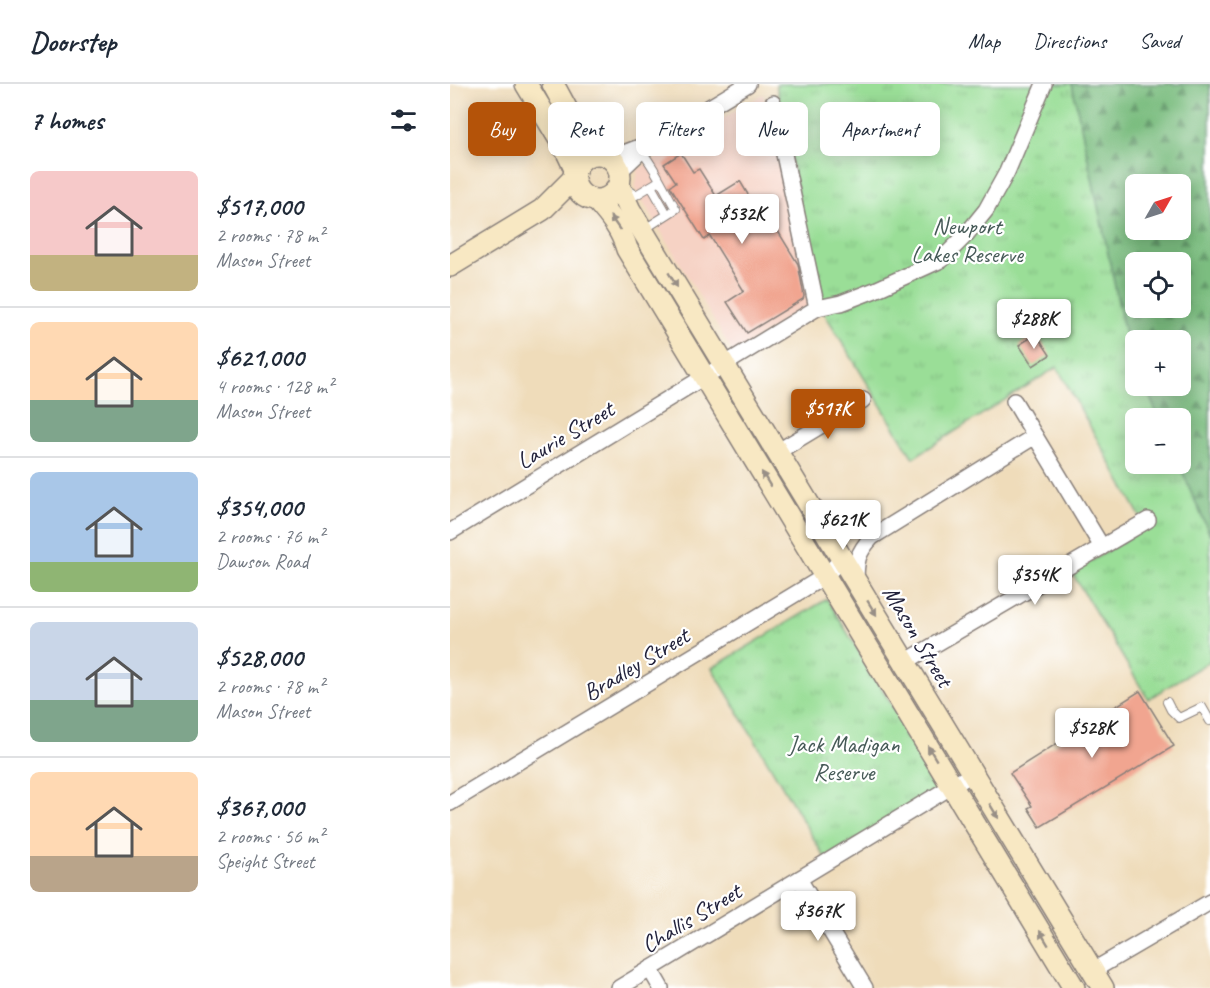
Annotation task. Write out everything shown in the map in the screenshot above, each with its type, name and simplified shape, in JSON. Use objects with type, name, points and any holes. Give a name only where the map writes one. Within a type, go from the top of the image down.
[{"type":"street","name":"Mason Street","points":[[526,84],[566,150],[582,186],[615,221],[627,249],[1074,988]]},
{"type":"street","name":"Mason Street","points":[[553,84],[572,119],[613,171],[643,230],[1097,980]]},
{"type":"street","points":[[718,102],[748,84]]},
{"type":"street","name":"Laurie Street","points":[[450,532],[817,308],[841,303],[875,290],[941,260],[986,210],[1007,172],[1044,84]]},
{"type":"street","points":[[582,186],[610,197],[613,171],[636,153]]},
{"type":"street","points":[[784,156],[817,308]]},
{"type":"street","points":[[582,186],[583,158],[613,171]]},
{"type":"street","points":[[450,266],[582,186]]},
{"type":"street","points":[[777,452],[863,400]]},
{"type":"street","points":[[1014,401],[1102,547]]},
{"type":"street","points":[[856,583],[856,562],[862,548],[872,537],[1035,436]]},
{"type":"street","points":[[905,662],[1148,520]]},
{"type":"street","name":"Bradley Street","points":[[450,803],[825,576],[842,559]]},
{"type":"street","name":"Challis Street","points":[[619,988],[972,774]]},
{"type":"street","points":[[799,879],[865,988]]},
{"type":"street","points":[[1097,980],[1210,902]]},
{"type":"street","points":[[650,969],[661,988]]},
{"type":"lane","points":[[643,230],[676,208],[647,156]]},
{"type":"lane","points":[[613,171],[636,195],[659,181]]},
{"type":"lane","points":[[651,186],[668,214]]},
{"type":"lane","points":[[1167,702],[1179,718],[1202,707],[1210,721]]},
{"type":"shaded area","points":[[763,94],[765,102],[750,102]]},
{"type":"shaded area","points":[[736,110],[736,156],[778,156],[813,304],[733,353],[635,188],[638,169],[660,156],[724,156],[724,117]]},
{"type":"green space","name":"Newport Lakes Reserve","points":[[776,84],[1210,84],[1210,661],[1148,699],[1072,573],[1146,527],[1057,367],[913,458],[820,306],[790,156],[808,156],[808,102],[780,102]]},
{"type":"green space","points":[[1072,84],[1210,84],[1210,535],[1183,474],[1191,474],[1191,408],[1155,408],[1149,396],[1191,396],[1191,330],[1125,330],[1125,334]]},
{"type":"green space","name":"Jack Madigan Reserve","points":[[827,599],[943,789],[825,858],[712,668]]},
{"type":"building","points":[[676,156],[683,156],[693,172],[699,169],[716,196],[740,181],[756,208],[762,205],[798,264],[803,299],[747,333],[727,302],[744,291],[710,236],[704,240],[670,186],[676,182],[664,164]]},
{"type":"building","points":[[1036,334],[1050,355],[1033,366],[1019,345]]},
{"type":"building","points":[[1140,691],[1174,746],[1040,827],[1028,808],[1032,806],[1010,773]]}]
